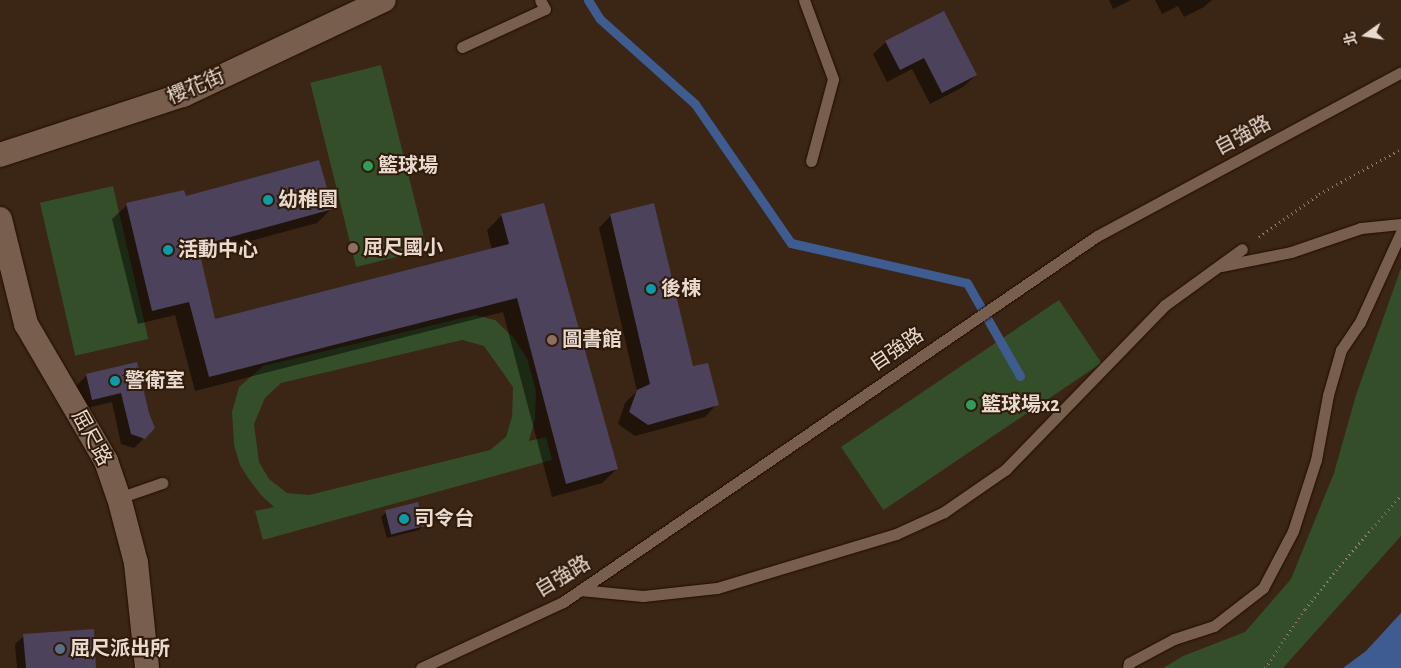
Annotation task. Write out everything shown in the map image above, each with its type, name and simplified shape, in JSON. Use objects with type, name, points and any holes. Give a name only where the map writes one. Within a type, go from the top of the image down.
[{"type":"street","name":"櫻花街","points":[[0,155],[183,95],[384,0]]},
{"type":"street","name":"屈尺路","points":[[0,219],[26,324],[106,461],[119,498],[136,563],[147,668]]},
{"type":"lane","points":[[462,47],[545,9],[540,0]]},
{"type":"lane","points":[[804,0],[833,78],[811,160]]},
{"type":"lane","name":"自強路","points":[[421,668],[563,602],[1097,236],[1401,72]]},
{"type":"lane","points":[[1217,267],[1291,252],[1361,228],[1401,224]]},
{"type":"lane","points":[[1128,668],[1129,664],[1174,639],[1214,626],[1263,588],[1293,531],[1316,460],[1328,395],[1341,350],[1360,322],[1401,232]]},
{"type":"lane","points":[[580,590],[643,596],[718,588],[896,534],[944,512],[1006,469],[1165,305],[1242,249]]},
{"type":"lane","points":[[119,498],[162,483]]},
{"type":"path","points":[[1242,249],[1320,194],[1401,149]]},
{"type":"path","points":[[1265,668],[1326,583],[1401,495]]},
{"type":"green space","name":"籃球場","points":[[381,65],[427,249],[356,267],[310,83]]},
{"type":"green space","points":[[113,186],[148,339],[75,356],[40,203]]},
{"type":"green space","points":[[1401,268],[1401,536],[1283,668],[1163,668],[1183,656],[1245,632],[1291,579],[1334,473],[1356,395]]},
{"type":"green space","name":"籃球場x2","points":[[1059,300],[1101,363],[883,510],[841,447]]},
{"type":"green space","points":[[475,315],[495,320],[513,337],[527,358],[536,391],[535,419],[529,441],[546,437],[552,460],[263,540],[255,511],[274,507],[261,495],[240,465],[234,445],[232,412],[239,387],[263,366]],"holes":[[[462,340],[484,346],[513,387],[512,417],[506,437],[490,450],[309,495],[287,493],[269,479],[259,462],[254,424],[265,398],[281,383]]]},
{"type":"water","points":[[1401,613],[1401,668],[1343,668],[1366,651]]},
{"type":"building","points":[[944,11],[977,75],[942,93],[924,58],[900,70],[885,41]]},
{"type":"building","points":[[319,160],[333,209],[198,246],[215,319],[509,244],[501,214],[544,203],[618,469],[566,484],[517,298],[209,377],[189,302],[152,311],[126,203],[184,190],[186,196]]},
{"type":"building","name":"後棟","points":[[654,203],[693,366],[708,363],[719,405],[648,425],[629,412],[637,390],[650,384],[610,214]]},
{"type":"building","points":[[137,362],[149,413],[155,428],[145,439],[131,434],[121,393],[92,400],[86,374]]},
{"type":"building","name":"司令台","points":[[418,502],[424,526],[391,534],[385,510]]},
{"type":"building","name":"屈尺派出所","points":[[94,629],[96,668],[26,668],[23,634]]},
{"type":"waterway","points":[[588,0],[600,19],[695,104],[791,243],[967,283],[1020,376]]},
{"type":"place","name":"籃球場","points":[[368,166]]},
{"type":"place","name":"幼稚園","points":[[268,200]]},
{"type":"place","name":"屈尺國小","points":[[353,248]]},
{"type":"place","name":"活動中心","points":[[168,250]]},
{"type":"place","name":"後棟","points":[[651,289]]},
{"type":"place","name":"圖書館","points":[[552,340]]},
{"type":"place","name":"警衛室","points":[[115,381]]},
{"type":"place","name":"籃球場x2","points":[[971,405]]},
{"type":"place","name":"司令台","points":[[404,519]]},
{"type":"place","name":"屈尺派出所","points":[[60,649]]}]
